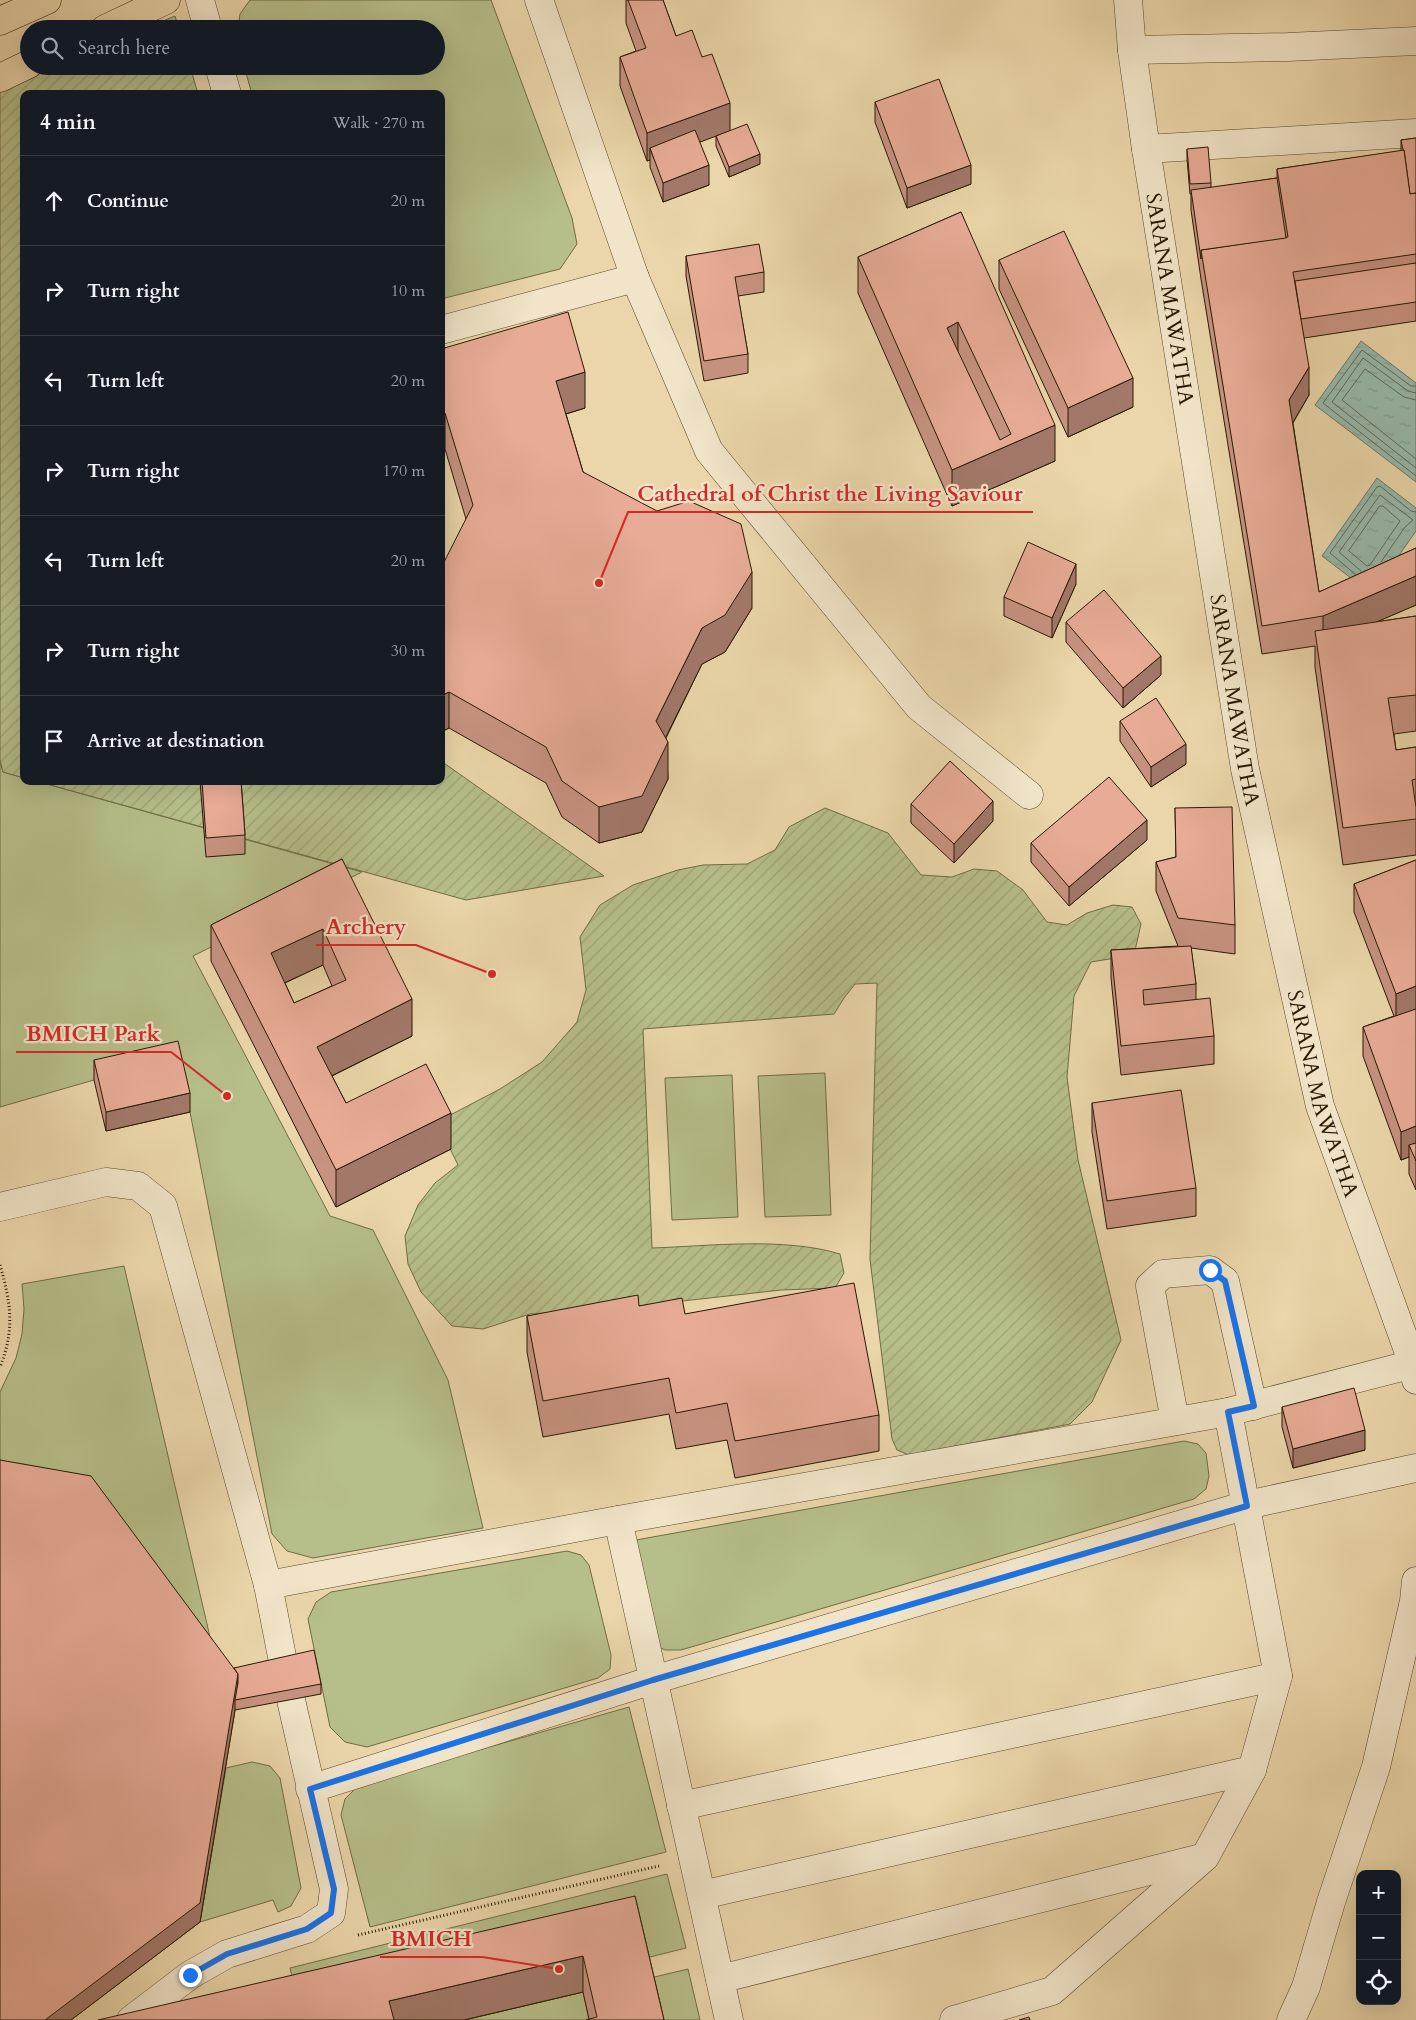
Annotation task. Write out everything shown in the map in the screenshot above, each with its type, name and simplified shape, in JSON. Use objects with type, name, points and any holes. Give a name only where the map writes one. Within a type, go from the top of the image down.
[{"type":"main road","points":[[0,21],[47,0]]},
{"type":"main road","points":[[124,20],[166,0]]},
{"type":"main road","points":[[0,78],[20,68]]},
{"type":"street","points":[[200,0],[206,20]]},
{"type":"street","points":[[539,0],[635,278],[709,451],[919,707],[1029,795]]},
{"type":"street","name":"SARANA MAWATHA","points":[[1128,0],[1132,50],[1146,149],[1245,769],[1320,1106],[1414,1372]]},
{"type":"street","points":[[1132,50],[1288,47],[1416,41]]},
{"type":"street","points":[[222,75],[226,90]]},
{"type":"street","points":[[1146,149],[1416,133]]},
{"type":"street","points":[[445,329],[635,278]]},
{"type":"street","points":[[0,1207],[106,1182],[138,1186],[163,1206],[268,1585],[284,1666]]},
{"type":"street","points":[[954,2020],[1052,1991],[1205,1857],[1252,1770],[1278,1676],[1247,1506],[1241,1409],[1225,1281],[1210,1270],[1163,1274],[1150,1286],[1175,1421]]},
{"type":"street","points":[[268,1585],[618,1520],[1241,1409],[1414,1372]]},
{"type":"street","points":[[310,1789],[653,1680],[1247,1506],[1416,1468]]},
{"type":"street","points":[[618,1520],[729,2020]]},
{"type":"street","points":[[1291,2020],[1306,1987],[1331,1902],[1376,1767],[1414,1601],[1416,1581]]},
{"type":"street","points":[[681,1806],[1278,1676]]},
{"type":"street","points":[[131,2020],[190,1975],[227,1954],[307,1929],[331,1913],[334,1889],[291,1700]]},
{"type":"street","points":[[702,1895],[1252,1770]]},
{"type":"street","points":[[720,1979],[1205,1857]]},
{"type":"path","points":[[0,1265],[8,1292],[11,1312],[6,1352],[0,1367]]},
{"type":"path","points":[[324,1918],[342,1932],[361,1936],[693,1857]]},
{"type":"green space","points":[[250,0],[491,0],[572,218],[577,244],[560,269],[445,298],[445,90],[251,90],[247,75],[445,75],[445,20],[239,20],[240,14]]},
{"type":"green space","points":[[175,16],[176,20],[165,20]]},
{"type":"green space","points":[[33,75],[193,75],[197,90],[20,90],[20,777],[3,772],[0,760],[0,89]]},
{"type":"green space","points":[[0,760],[3,772],[20,777],[20,785],[50,785],[362,872],[193,956],[330,1216],[373,1230],[448,1380],[483,1528],[313,1558],[287,1551],[272,1534],[190,1112],[178,1061],[94,1080],[0,1107]]},
{"type":"green space","points":[[445,764],[604,876],[466,900],[50,785],[445,785]]},
{"type":"green space","points":[[825,808],[888,833],[921,875],[952,877],[974,869],[997,871],[1023,890],[1047,922],[1067,925],[1087,913],[1113,905],[1132,907],[1141,924],[1134,955],[1091,962],[1074,996],[1067,1077],[1078,1160],[1121,1340],[1092,1402],[1070,1424],[909,1455],[897,1450],[892,1439],[870,1259],[877,983],[855,984],[834,1014],[643,1029],[652,1248],[771,1244],[818,1249],[840,1254],[844,1273],[835,1288],[781,1290],[629,1307],[530,1314],[483,1329],[452,1326],[421,1292],[408,1264],[405,1236],[418,1205],[435,1183],[458,1165],[437,1122],[500,1089],[542,1062],[577,1022],[586,990],[580,937],[600,905],[633,885],[678,870],[703,865],[747,864],[775,850],[789,827]]},
{"type":"green space","points":[[825,1073],[831,1215],[765,1217],[758,1076]]},
{"type":"green space","points":[[732,1075],[738,1217],[672,1220],[665,1078]]},
{"type":"green space","points":[[124,1266],[216,1663],[0,1479],[0,1392],[16,1358],[22,1334],[24,1309],[22,1284]]},
{"type":"green space","points":[[1184,1441],[1198,1444],[1206,1453],[1209,1476],[1206,1489],[1194,1499],[681,1650],[665,1650],[651,1643],[636,1540]]},
{"type":"green space","points":[[567,1551],[581,1555],[589,1565],[611,1655],[610,1669],[598,1678],[367,1747],[345,1742],[330,1727],[308,1619],[316,1602],[331,1592]]},
{"type":"green space","points":[[629,1707],[666,1852],[370,1927],[341,1815],[345,1799],[360,1784]]},
{"type":"green space","points":[[252,1762],[270,1766],[280,1778],[301,1888],[291,1906],[278,1912],[273,1900],[200,1922],[226,1768]]},
{"type":"green space","points":[[667,1874],[686,1948],[642,1959],[300,2010],[290,1968]]},
{"type":"green space","points":[[688,1969],[700,2020],[656,2020],[646,1979]]},
{"type":"green space","points":[[583,1992],[589,2020],[464,2020]]},
{"type":"water","points":[[1361,341],[1416,383],[1416,482],[1315,405]]},
{"type":"water","points":[[1377,478],[1416,508],[1416,531],[1372,594],[1322,556]]},
{"type":"building","points":[[628,0],[663,0],[676,36],[692,30],[702,57],[712,54],[730,103],[647,133],[620,57],[646,48]]},
{"type":"building","points":[[939,79],[971,165],[907,188],[875,102]]},
{"type":"building","points":[[747,124],[760,154],[729,167],[716,136]]},
{"type":"building","points":[[695,130],[709,165],[663,183],[650,148]]},
{"type":"building","points":[[1416,138],[1416,193],[1410,194],[1401,140]]},
{"type":"building","points":[[1208,147],[1211,183],[1190,184],[1187,149]]},
{"type":"building","points":[[1404,150],[1410,194],[1416,193],[1416,254],[1293,272],[1309,367],[1289,400],[1319,592],[1416,548],[1416,576],[1323,616],[1262,626],[1201,250],[1288,237],[1277,169]]},
{"type":"building","points":[[1277,178],[1286,238],[1201,250],[1201,259],[1191,190]]},
{"type":"building","points":[[961,212],[1055,425],[952,470],[858,257]],"holes":[[[958,322],[1011,434],[1000,440],[947,328]]]},
{"type":"building","points":[[1064,231],[1133,378],[1068,408],[999,260]]},
{"type":"building","points":[[759,244],[764,272],[735,277],[748,354],[704,361],[686,256]]},
{"type":"building","points":[[1416,263],[1416,302],[1301,319],[1295,281]]},
{"type":"building","points":[[568,312],[585,372],[556,381],[583,472],[657,511],[689,501],[741,524],[752,572],[725,615],[702,628],[656,721],[668,742],[642,796],[599,807],[562,781],[546,747],[449,692],[445,694],[445,560],[473,505],[445,413],[445,348]]},
{"type":"building","points":[[1028,542],[1076,564],[1052,618],[1004,597]]},
{"type":"building","points":[[1104,590],[1161,656],[1123,688],[1066,622]]},
{"type":"building","points":[[1416,616],[1416,695],[1388,698],[1396,750],[1416,747],[1416,779],[1412,780],[1416,819],[1343,828],[1315,631]]},
{"type":"building","points":[[1156,698],[1186,744],[1151,767],[1120,721]]},
{"type":"building","points":[[950,761],[993,801],[954,844],[911,804]]},
{"type":"building","points":[[1109,777],[1147,820],[1069,887],[1031,843]]},
{"type":"building","points":[[202,785],[241,785],[245,835],[206,838]]},
{"type":"building","points":[[1232,807],[1235,925],[1178,918],[1156,862],[1176,857],[1175,808]]},
{"type":"building","points":[[342,859],[412,999],[317,1047],[346,1103],[426,1064],[451,1113],[336,1170],[211,925]],"holes":[[[323,929],[346,980],[294,1003],[271,953]]]},
{"type":"building","points":[[1416,860],[1416,986],[1396,994],[1354,884]]},
{"type":"building","points":[[1191,946],[1196,984],[1143,990],[1144,1005],[1210,998],[1214,1036],[1121,1046],[1111,950]]},
{"type":"building","points":[[1416,1009],[1416,1126],[1401,1132],[1363,1027]]},
{"type":"building","points":[[178,1041],[190,1093],[106,1112],[94,1060]]},
{"type":"building","points":[[1181,1090],[1196,1188],[1107,1201],[1092,1103]]},
{"type":"building","points":[[1416,1143],[1416,1161],[1409,1145]]},
{"type":"building","points":[[854,1283],[879,1415],[735,1441],[727,1403],[676,1413],[669,1378],[543,1401],[527,1316],[638,1295],[639,1306],[682,1298],[685,1314]]},
{"type":"building","points":[[1354,1388],[1365,1430],[1293,1449],[1282,1407]]},
{"type":"building","points":[[0,1460],[91,1476],[238,1674],[200,1903],[45,2020],[0,2020]]},
{"type":"building","points":[[314,1650],[321,1684],[235,1700],[238,1674],[234,1668]]},
{"type":"building","points":[[635,1896],[664,2020],[586,2020],[597,2017],[583,1956],[389,2001],[394,2020],[98,2020]]},
{"type":"building","points":[[1029,2017],[1030,2020],[1019,2020]]},
{"type":"place","name":"Cathedral of Christ the Living Saviour","points":[[599,583]]},
{"type":"place","name":"Archery","points":[[492,974]]},
{"type":"place","name":"BMICH Park","points":[[227,1096]]},
{"type":"place","name":"BMICH","points":[[559,1969]]},
{"type":"route","points":[[190,1975],[227,1954],[307,1929],[331,1913],[334,1889],[310,1789],[653,1680],[1247,1506],[1228,1412],[1254,1406],[1225,1281],[1210,1270]]}]
